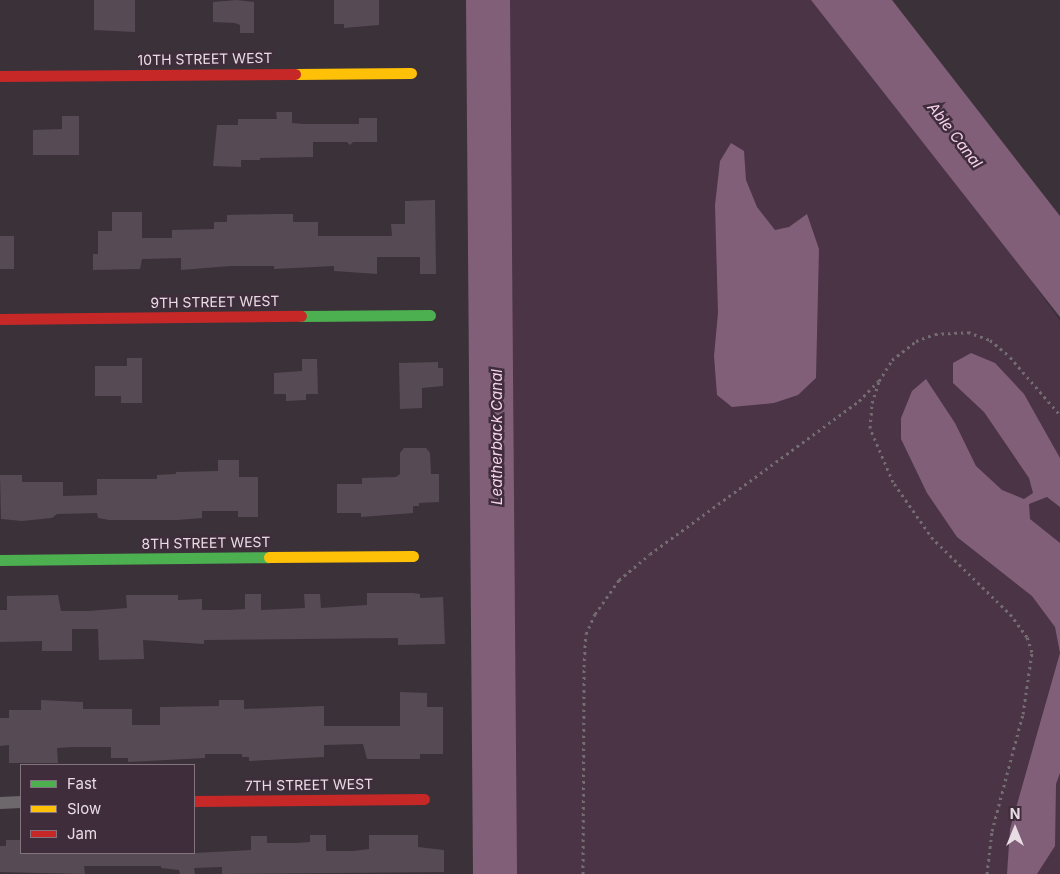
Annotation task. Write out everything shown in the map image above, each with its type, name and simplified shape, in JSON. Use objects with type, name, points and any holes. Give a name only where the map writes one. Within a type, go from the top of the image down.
[{"type":"street","name":"10TH STREET WEST","points":[[0,76],[411,73]]},
{"type":"street","name":"9TH STREET WEST","points":[[0,319],[430,315]]},
{"type":"street","name":"8TH STREET WEST","points":[[0,560],[413,556]]},
{"type":"street","name":"7TH STREET WEST","points":[[195,801],[424,799]]},
{"type":"street","points":[[0,803],[20,802]]},
{"type":"path","points":[[583,874],[584,667],[586,634],[595,614],[619,580],[650,554],[859,401],[878,381],[892,360],[916,341],[935,334],[968,332],[990,340],[1010,357],[1060,415]]},
{"type":"path","points":[[878,381],[872,403],[870,428],[893,482],[933,539],[1012,616],[1027,637],[1032,652],[1023,714],[992,831],[987,874]]},
{"type":"shaded area","points":[[501,0],[814,0],[968,191],[1060,321],[1060,874],[513,874]]},
{"type":"water","name":"Leatherback Canal","points":[[466,0],[510,0],[517,874],[473,874]]},
{"type":"water","name":"Able Canal","points":[[811,0],[892,0],[1060,216],[1060,317]]},
{"type":"water","points":[[731,143],[744,151],[746,180],[757,207],[775,230],[789,227],[807,214],[819,249],[816,378],[798,395],[774,403],[732,407],[717,395],[714,356],[718,313],[715,205],[720,161]]},
{"type":"water","points":[[971,353],[995,363],[1024,394],[1060,458],[1060,507],[1047,497],[1029,504],[1030,519],[1060,543],[1060,653],[1055,627],[1032,596],[957,537],[927,493],[901,439],[901,418],[912,391],[926,379],[955,423],[976,466],[1002,490],[1024,499],[1033,493],[1029,478],[984,412],[953,383],[953,363]]},
{"type":"water","points":[[1060,653],[1060,773],[1056,784],[1055,846],[1037,874],[1007,874],[1010,829]]},
{"type":"building","points":[[94,0],[135,0],[135,32],[94,30]]},
{"type":"building","points":[[237,0],[254,2],[254,33],[240,33],[240,25],[235,23],[213,22],[213,2]]},
{"type":"building","points":[[334,0],[379,0],[379,25],[344,28],[344,24],[334,24]]},
{"type":"building","points":[[276,112],[292,112],[292,123],[304,124],[359,124],[359,118],[377,118],[377,142],[353,142],[350,145],[347,142],[313,142],[313,157],[260,158],[260,160],[241,160],[241,167],[213,166],[217,125],[238,125],[238,119],[277,119]]},
{"type":"building","points":[[62,116],[79,116],[79,155],[33,155],[33,130],[62,129]]},
{"type":"building","points":[[435,200],[436,274],[420,274],[420,257],[377,257],[377,274],[334,271],[334,266],[274,269],[274,266],[230,266],[181,270],[181,258],[142,259],[140,269],[93,270],[93,254],[98,254],[98,231],[112,231],[112,212],[142,212],[142,238],[172,238],[172,230],[214,229],[214,222],[227,222],[227,215],[273,214],[293,214],[293,222],[318,222],[318,236],[392,236],[391,224],[405,224],[405,201]]},
{"type":"building","points":[[0,236],[14,236],[14,269],[0,269]]},
{"type":"building","points":[[127,358],[142,358],[142,403],[121,403],[121,396],[95,396],[95,366],[127,366]]},
{"type":"building","points":[[302,359],[317,359],[318,394],[306,394],[306,400],[286,401],[286,394],[274,394],[274,373],[302,371]]},
{"type":"building","points":[[438,362],[438,368],[443,368],[443,386],[422,388],[422,408],[400,409],[399,363]]},
{"type":"building","points":[[404,448],[426,448],[430,453],[431,474],[439,474],[439,502],[419,503],[419,506],[413,506],[413,513],[361,517],[361,513],[337,513],[337,484],[362,484],[362,478],[396,477],[400,474],[400,453]]},
{"type":"building","points":[[218,460],[239,460],[239,477],[258,477],[258,517],[238,517],[238,511],[202,511],[202,518],[177,520],[109,520],[98,518],[97,513],[57,514],[52,518],[22,521],[1,519],[0,475],[22,475],[22,482],[63,482],[63,496],[97,495],[97,479],[157,479],[157,475],[176,474],[176,472],[218,471]]},
{"type":"building","points":[[367,593],[413,593],[420,594],[420,598],[443,597],[445,644],[398,645],[398,638],[204,640],[204,644],[143,640],[144,659],[99,660],[98,629],[72,629],[72,651],[42,651],[42,641],[0,642],[0,610],[7,610],[7,596],[58,595],[61,611],[88,611],[127,608],[126,595],[178,595],[178,600],[202,599],[202,610],[228,610],[245,609],[245,594],[261,594],[261,610],[305,608],[304,594],[320,594],[321,608],[367,605]]},
{"type":"building","points":[[400,692],[427,693],[427,707],[443,707],[443,754],[420,754],[420,759],[367,759],[363,744],[324,745],[324,757],[249,761],[249,757],[242,757],[242,754],[205,754],[205,758],[128,762],[128,758],[111,758],[111,747],[74,747],[57,748],[58,763],[9,763],[9,745],[0,746],[0,718],[9,718],[9,710],[41,710],[41,700],[83,702],[83,709],[132,709],[132,725],[160,725],[160,707],[219,706],[219,700],[244,700],[244,709],[324,706],[324,726],[400,726]]},
{"type":"building","points":[[310,835],[326,835],[326,851],[353,851],[369,849],[369,835],[418,835],[418,847],[444,850],[444,872],[222,874],[222,867],[194,868],[195,874],[180,874],[179,870],[161,868],[161,866],[84,866],[85,874],[0,872],[0,846],[6,846],[6,840],[20,840],[20,854],[195,854],[251,850],[251,836],[267,836],[267,843],[310,842]]},
{"type":"traffic: fast","points":[[301,316],[430,315]]},
{"type":"traffic: fast","points":[[0,560],[269,557]]},
{"type":"traffic: slow","points":[[295,74],[411,73]]},
{"type":"traffic: slow","points":[[269,557],[413,556]]},
{"type":"traffic: jam","points":[[0,76],[295,74]]},
{"type":"traffic: jam","points":[[0,319],[301,316]]},
{"type":"traffic: jam","points":[[195,801],[424,799]]}]
